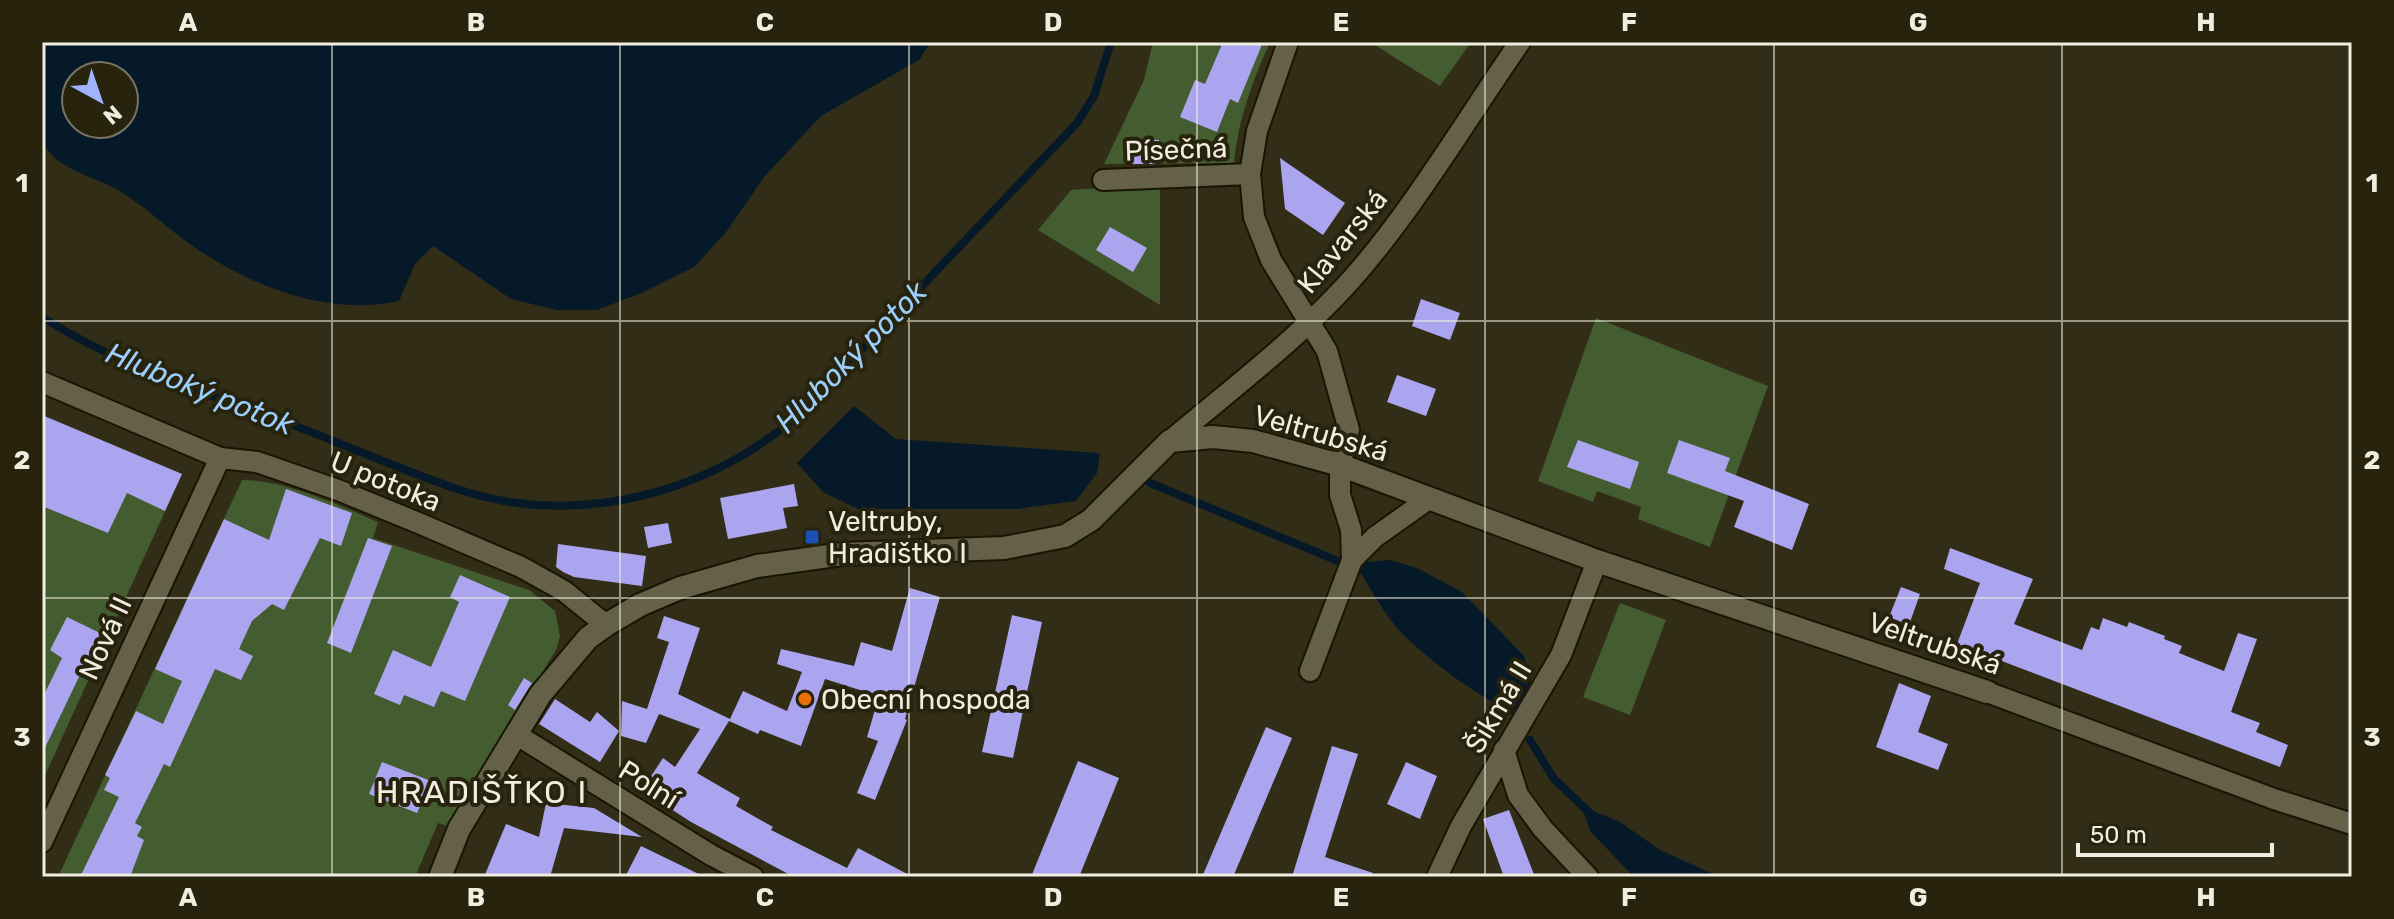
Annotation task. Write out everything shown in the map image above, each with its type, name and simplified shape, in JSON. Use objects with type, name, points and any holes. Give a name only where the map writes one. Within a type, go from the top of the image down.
[{"type":"street","name":"Písečná","points":[[1288,42],[1257,131],[1250,174],[1254,217],[1271,260],[1327,351],[1349,430],[1340,465],[1340,495],[1351,530],[1352,560]]},
{"type":"street","name":"Klavarská","points":[[1170,441],[1308,324],[1351,280],[1387,235],[1520,42]]},
{"type":"street","name":"Písečná","points":[[1103,180],[1250,174]]},
{"type":"street","name":"U potoka","points":[[42,382],[220,458],[257,462],[338,490],[521,567],[564,591],[606,625]]},
{"type":"street","name":"Veltrubská","points":[[1170,441],[1213,437],[1253,441],[1340,465],[1597,561],[1987,692],[2274,799],[2352,824]]},
{"type":"street","points":[[440,877],[459,829],[540,695],[564,663],[588,638],[606,625],[640,605],[680,588],[757,566],[843,554],[1004,548],[1065,536],[1091,520],[1170,441]]},
{"type":"street","name":"Nová II","points":[[42,842],[220,458]]},
{"type":"street","points":[[1310,671],[1352,560],[1375,537],[1430,498]]},
{"type":"street","name":"Šikmá II","points":[[1437,877],[1461,826],[1561,655],[1597,561]]},
{"type":"street","name":"Polní","points":[[517,735],[711,855],[753,877]]},
{"type":"street","points":[[1504,750],[1518,795],[1543,829],[1588,877]]},
{"type":"green space","points":[[1153,42],[1270,42],[1247,101],[1234,163],[1104,164],[1144,80]]},
{"type":"green space","points":[[1370,42],[1471,42],[1440,86]]},
{"type":"green space","points":[[1160,184],[1160,305],[1038,230],[1071,190]]},
{"type":"green space","points":[[1596,318],[1768,386],[1710,547],[1638,519],[1641,507],[1597,491],[1593,502],[1538,481]]},
{"type":"green space","points":[[42,416],[182,474],[42,782]]},
{"type":"green space","points":[[242,480],[276,484],[329,501],[378,522],[373,538],[529,590],[555,611],[560,636],[556,650],[447,826],[438,823],[415,877],[58,877]]},
{"type":"green space","points":[[1620,603],[1666,620],[1630,715],[1583,697]]},
{"type":"water","points":[[42,42],[931,42],[919,60],[821,116],[764,177],[727,231],[694,267],[597,310],[557,310],[511,299],[433,246],[415,264],[399,301],[343,305],[288,294],[210,258],[127,196],[66,166],[42,142]]},
{"type":"water","points":[[854,406],[896,439],[1100,453],[1097,473],[1076,501],[1016,509],[858,509],[823,492],[797,463]]},
{"type":"water","points":[[1391,560],[1419,569],[1462,592],[1524,656],[1531,682],[1512,714],[1447,672],[1403,635],[1360,572],[1366,562]]},
{"type":"water","points":[[1581,806],[1620,822],[1660,850],[1720,877],[1634,877],[1591,832]]},
{"type":"building","points":[[1223,42],[1263,42],[1238,103],[1230,99],[1217,132],[1180,117],[1195,80],[1205,84]]},
{"type":"building","points":[[1130,139],[1159,140],[1158,164],[1130,164]]},
{"type":"building","points":[[1280,158],[1345,203],[1323,235],[1285,209]]},
{"type":"building","points":[[1110,227],[1147,248],[1133,272],[1096,250]]},
{"type":"building","points":[[1421,299],[1460,313],[1450,340],[1412,326]]},
{"type":"building","points":[[1397,375],[1436,389],[1426,416],[1387,402]]},
{"type":"building","points":[[42,415],[182,474],[165,511],[127,493],[108,533],[42,506]]},
{"type":"building","points":[[1578,440],[1639,462],[1630,489],[1567,467]]},
{"type":"building","points":[[1679,440],[1730,458],[1725,471],[1809,504],[1792,550],[1734,527],[1744,501],[1667,473]]},
{"type":"building","points":[[794,484],[798,506],[783,508],[787,528],[728,539],[720,498]]},
{"type":"building","points":[[286,489],[352,513],[341,546],[320,538],[284,610],[272,604],[252,621],[239,649],[253,656],[241,680],[215,669],[170,767],[164,764],[135,823],[142,827],[137,836],[144,840],[130,877],[80,877],[119,797],[104,790],[110,778],[105,775],[136,711],[163,724],[182,681],[155,669],[224,519],[269,540]]},
{"type":"building","points":[[668,523],[672,543],[648,548],[644,527]]},
{"type":"building","points":[[368,538],[392,546],[351,653],[327,643]]},
{"type":"building","points":[[558,544],[646,556],[642,586],[574,577],[563,572],[556,567]]},
{"type":"building","points":[[1950,548],[2033,579],[2014,624],[2082,650],[2091,627],[2099,630],[2103,618],[2127,627],[2129,622],[2165,636],[2164,639],[2182,646],[2179,653],[2224,671],[2238,633],[2257,639],[2231,712],[2260,723],[2256,732],[2288,745],[2280,767],[1957,644],[1980,583],[1944,569]]},
{"type":"building","points":[[460,575],[510,597],[465,701],[441,691],[434,707],[404,695],[400,705],[374,694],[393,650],[431,667],[459,602],[450,597]]},
{"type":"building","points":[[1901,587],[1920,594],[1909,625],[1889,617]]},
{"type":"building","points":[[910,588],[940,597],[907,720],[875,800],[857,793],[878,741],[867,737],[879,696],[825,679],[801,746],[760,730],[758,734],[729,721],[697,773],[740,798],[736,806],[773,827],[771,830],[847,868],[858,848],[913,877],[794,877],[691,822],[642,790],[663,758],[675,767],[700,729],[659,714],[646,743],[621,736],[622,701],[647,709],[669,642],[657,638],[664,616],[700,628],[678,694],[730,719],[743,691],[787,711],[802,672],[777,664],[781,649],[854,666],[861,642],[892,651]]},
{"type":"building","points":[[1012,615],[1042,622],[1013,758],[982,752]]},
{"type":"building","points":[[67,617],[100,633],[42,754],[42,699],[62,658],[50,650]]},
{"type":"building","points":[[524,678],[532,683],[515,710],[508,705]]},
{"type":"building","points":[[1899,683],[1931,696],[1918,732],[1948,744],[1938,770],[1876,747]]},
{"type":"building","points":[[555,699],[590,722],[597,712],[619,731],[600,762],[539,724]]},
{"type":"building","points":[[1266,727],[1292,738],[1233,877],[1202,877]]},
{"type":"building","points":[[1332,746],[1358,754],[1325,857],[1373,873],[1372,877],[1292,877]]},
{"type":"building","points":[[1078,761],[1119,778],[1079,877],[1031,877]]},
{"type":"building","points":[[382,762],[431,781],[417,813],[369,794]]},
{"type":"building","points":[[1406,762],[1437,776],[1420,819],[1387,804]]},
{"type":"building","points":[[546,803],[594,808],[642,837],[564,828],[550,877],[484,877],[506,824],[539,837]]},
{"type":"building","points":[[1509,810],[1535,877],[1504,877],[1483,819]]},
{"type":"building","points":[[641,846],[705,877],[625,877]]},
{"type":"waterway","name":"Hluboký potok","points":[[42,317],[102,350],[164,378],[457,489],[502,501],[548,505],[594,504],[640,496],[684,483],[726,464],[802,412],[1077,123],[1094,96],[1111,42]]},
{"type":"waterway","points":[[1150,483],[1338,561]]},
{"type":"waterway","points":[[1530,740],[1554,779],[1590,813]]},
{"type":"place","name":"Veltruby, Hradištko I","points":[[812,537]]},
{"type":"place","name":"Obecní hospoda","points":[[805,699]]},
{"type":"district","name":"HRADIŠŤKO I","points":[[482,792]]}]
